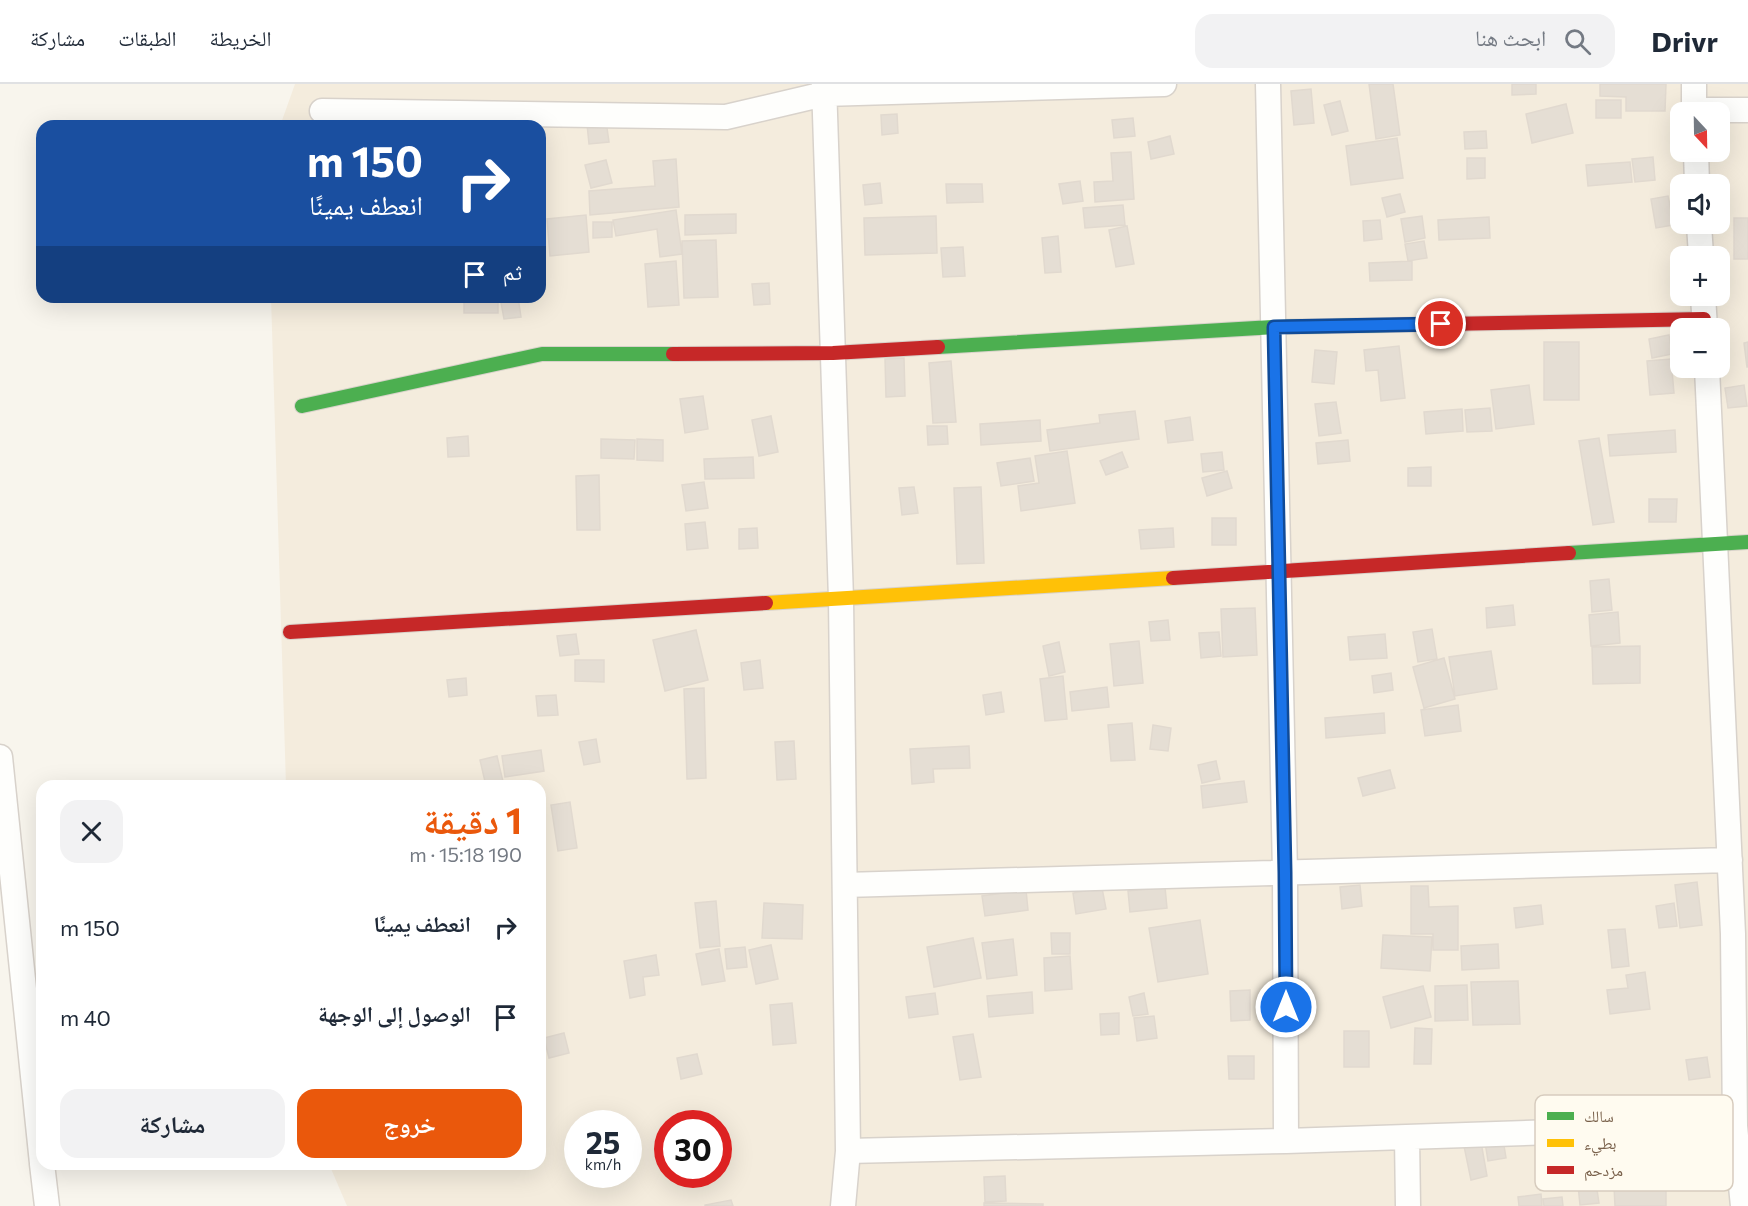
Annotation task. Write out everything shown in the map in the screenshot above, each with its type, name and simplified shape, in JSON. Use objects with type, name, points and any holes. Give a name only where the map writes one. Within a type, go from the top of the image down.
[{"type":"street","points":[[322,111],[726,117],[824,89],[1164,84]]},
{"type":"street","points":[[1268,84],[1285,873],[1286,1142]]},
{"type":"street","points":[[1694,84],[1694,102]]},
{"type":"street","points":[[824,89],[841,598],[848,1151],[843,1206]]},
{"type":"street","points":[[1730,110],[1748,110]]},
{"type":"street","points":[[302,406],[542,354],[832,353],[1274,327],[1704,314]]},
{"type":"street","points":[[1707,378],[1730,860],[1740,934],[1735,1126],[1743,1206]]},
{"type":"street","points":[[290,632],[1748,542]]},
{"type":"street","points":[[0,757],[36,1105]]},
{"type":"street","points":[[845,885],[1730,860]]},
{"type":"street","points":[[848,1151],[1286,1142],[1535,1133]]},
{"type":"street","points":[[1407,1137],[1408,1206]]},
{"type":"street","points":[[43,1170],[46,1206]]},
{"type":"shaded area","points":[[295,84],[1748,84],[1748,1206],[347,1206],[332,1170],[546,1170],[546,780],[286,780],[271,303],[546,303],[546,120],[282,120]]},
{"type":"building","points":[[1369,84],[1393,84],[1400,135],[1376,139]]},
{"type":"building","points":[[1512,84],[1536,84],[1536,94],[1512,95]]},
{"type":"building","points":[[1600,84],[1666,84],[1665,111],[1626,111],[1626,97],[1600,96]]},
{"type":"building","points":[[1311,89],[1314,123],[1294,125],[1291,91]]},
{"type":"building","points":[[1596,100],[1621,100],[1621,118],[1596,118]]},
{"type":"building","points":[[1340,101],[1348,131],[1332,135],[1324,105]]},
{"type":"building","points":[[1566,104],[1573,133],[1532,143],[1526,114]]},
{"type":"building","points":[[897,114],[898,133],[882,135],[881,115]]},
{"type":"building","points":[[1133,118],[1135,136],[1114,138],[1112,120]]},
{"type":"building","points":[[606,121],[609,142],[589,144],[587,124]]},
{"type":"building","points":[[1486,131],[1487,148],[1465,149],[1464,132]]},
{"type":"building","points":[[1170,136],[1174,154],[1151,159],[1148,142]]},
{"type":"building","points":[[1397,138],[1403,178],[1351,185],[1346,146]]},
{"type":"building","points":[[1131,152],[1134,199],[1095,202],[1094,182],[1113,181],[1111,153]]},
{"type":"building","points":[[1653,157],[1655,180],[1635,182],[1632,159]]},
{"type":"building","points":[[1467,158],[1485,158],[1485,178],[1467,179]]},
{"type":"building","points":[[676,159],[679,207],[590,215],[589,191],[655,186],[653,161]]},
{"type":"building","points":[[606,160],[612,183],[591,188],[585,165]]},
{"type":"building","points":[[1630,162],[1632,182],[1588,186],[1586,165]]},
{"type":"building","points":[[1080,181],[1083,201],[1063,204],[1059,184]]},
{"type":"building","points":[[880,183],[882,203],[865,205],[863,185]]},
{"type":"building","points":[[946,184],[982,184],[983,202],[947,203]]},
{"type":"building","points":[[1400,194],[1405,212],[1387,217],[1382,198]]},
{"type":"building","points":[[1668,196],[1670,226],[1656,228],[1651,199]]},
{"type":"building","points":[[1123,205],[1125,225],[1085,228],[1083,208]]},
{"type":"building","points":[[676,210],[682,254],[660,257],[657,229],[616,236],[613,220]]},
{"type":"building","points":[[736,214],[736,233],[685,235],[685,215]]},
{"type":"building","points":[[586,215],[589,252],[550,256],[547,219]]},
{"type":"building","points":[[936,216],[937,253],[865,255],[864,218]]},
{"type":"building","points":[[1422,216],[1425,238],[1405,242],[1401,219]]},
{"type":"building","points":[[1489,217],[1490,238],[1439,240],[1438,220]]},
{"type":"building","points":[[1734,218],[1748,218],[1748,259],[1734,259]]},
{"type":"building","points":[[1380,220],[1382,239],[1364,241],[1363,221]]},
{"type":"building","points":[[593,222],[612,222],[612,237],[593,238]]},
{"type":"building","points":[[1127,226],[1134,264],[1116,267],[1109,230]]},
{"type":"building","points":[[1058,236],[1061,272],[1045,273],[1042,238]]},
{"type":"building","points":[[716,240],[718,297],[684,298],[682,241]]},
{"type":"building","points":[[1424,241],[1427,258],[1408,261],[1405,244]]},
{"type":"building","points":[[963,247],[965,276],[943,277],[941,248]]},
{"type":"building","points":[[676,261],[679,305],[648,307],[645,264]]},
{"type":"building","points":[[1412,261],[1412,280],[1370,281],[1369,263]]},
{"type":"building","points":[[769,283],[770,304],[754,305],[752,284]]},
{"type":"building","points":[[464,303],[498,303],[498,313],[464,313]]},
{"type":"building","points":[[501,303],[519,303],[521,317],[504,319]]},
{"type":"building","points":[[1669,335],[1670,354],[1652,358],[1649,339]]},
{"type":"building","points":[[1544,342],[1579,342],[1579,400],[1544,400]]},
{"type":"building","points":[[1748,342],[1748,367],[1747,367],[1744,343]]},
{"type":"building","points":[[1399,346],[1405,398],[1381,401],[1378,370],[1366,371],[1364,350]]},
{"type":"building","points":[[1315,350],[1337,352],[1334,384],[1312,382]]},
{"type":"building","points":[[904,358],[905,396],[886,397],[885,359]]},
{"type":"building","points":[[1670,359],[1670,378],[1673,378],[1674,393],[1650,395],[1647,361]]},
{"type":"building","points":[[951,361],[956,422],[933,423],[929,363]]},
{"type":"building","points":[[1529,385],[1534,424],[1496,429],[1491,390]]},
{"type":"building","points":[[1744,385],[1747,406],[1728,408],[1725,388]]},
{"type":"building","points":[[703,396],[708,429],[685,433],[680,399]]},
{"type":"building","points":[[1336,402],[1341,433],[1319,436],[1315,404]]},
{"type":"building","points":[[1490,408],[1492,431],[1467,432],[1465,410]]},
{"type":"building","points":[[1462,409],[1463,431],[1426,434],[1424,412]]},
{"type":"building","points":[[1135,411],[1139,439],[1050,451],[1047,430],[1100,423],[1099,415]]},
{"type":"building","points":[[771,416],[778,452],[759,456],[752,420]]},
{"type":"building","points":[[1190,417],[1193,440],[1168,443],[1165,421]]},
{"type":"building","points":[[1040,420],[1041,441],[981,445],[980,424]]},
{"type":"building","points":[[927,426],[947,426],[948,444],[928,445]]},
{"type":"building","points":[[1675,430],[1676,452],[1610,456],[1608,435]]},
{"type":"building","points":[[468,436],[469,456],[448,457],[447,438]]},
{"type":"building","points":[[1599,438],[1614,522],[1593,525],[1579,441]]},
{"type":"building","points":[[601,439],[635,440],[634,459],[601,458]]},
{"type":"building","points":[[637,439],[663,440],[663,461],[637,460]]},
{"type":"building","points":[[1348,440],[1350,461],[1318,464],[1316,443]]},
{"type":"building","points":[[1067,451],[1075,503],[1021,511],[1018,486],[1039,483],[1035,456]]},
{"type":"building","points":[[1122,452],[1128,467],[1106,475],[1100,461]]},
{"type":"building","points":[[1222,452],[1224,470],[1203,472],[1201,454]]},
{"type":"building","points":[[753,457],[754,478],[705,479],[704,459]]},
{"type":"building","points":[[1030,458],[1034,481],[1001,486],[997,463]]},
{"type":"building","points":[[1431,467],[1431,486],[1408,486],[1408,468]]},
{"type":"building","points":[[1227,471],[1232,488],[1207,496],[1202,478]]},
{"type":"building","points":[[599,475],[600,530],[577,530],[576,476]]},
{"type":"building","points":[[704,482],[708,508],[686,511],[682,485]]},
{"type":"building","points":[[914,487],[918,513],[902,515],[899,488]]},
{"type":"building","points":[[981,487],[984,563],[957,564],[954,488]]},
{"type":"building","points":[[1649,499],[1677,499],[1676,522],[1649,522]]},
{"type":"building","points":[[1212,518],[1236,518],[1236,545],[1212,545]]},
{"type":"building","points":[[705,522],[708,548],[687,550],[685,524]]},
{"type":"building","points":[[757,528],[758,548],[739,549],[739,529]]},
{"type":"building","points":[[1173,528],[1174,547],[1141,549],[1139,530]]},
{"type":"building","points":[[1609,579],[1612,610],[1592,612],[1590,581]]},
{"type":"building","points":[[1513,605],[1515,625],[1487,628],[1486,608]]},
{"type":"building","points":[[1255,608],[1257,655],[1223,657],[1221,609]]},
{"type":"building","points":[[1618,612],[1620,643],[1591,646],[1589,615]]},
{"type":"building","points":[[1168,620],[1170,640],[1151,641],[1149,622]]},
{"type":"building","points":[[1432,629],[1437,659],[1418,662],[1413,632]]},
{"type":"building","points":[[696,630],[708,680],[665,691],[653,640]]},
{"type":"building","points":[[1219,632],[1221,656],[1201,658],[1199,633]]},
{"type":"building","points":[[576,634],[579,654],[560,656],[557,636]]},
{"type":"building","points":[[1385,634],[1387,658],[1350,660],[1348,637]]},
{"type":"building","points":[[1139,641],[1143,683],[1114,686],[1110,644]]},
{"type":"building","points":[[1059,642],[1065,672],[1049,676],[1043,646]]},
{"type":"building","points":[[1640,646],[1640,683],[1593,684],[1592,647]]},
{"type":"building","points":[[1491,651],[1497,689],[1455,696],[1449,657]]},
{"type":"building","points":[[1444,658],[1455,699],[1424,708],[1413,667]]},
{"type":"building","points":[[575,660],[604,660],[604,682],[575,681]]},
{"type":"building","points":[[760,660],[763,688],[744,690],[741,663]]},
{"type":"building","points":[[1391,673],[1393,690],[1374,693],[1372,676]]},
{"type":"building","points":[[1063,676],[1067,719],[1045,721],[1040,679]]},
{"type":"building","points":[[466,678],[467,695],[449,697],[447,680]]},
{"type":"building","points":[[1107,687],[1109,707],[1072,711],[1070,692]]},
{"type":"building","points":[[704,688],[706,778],[687,779],[684,689]]},
{"type":"building","points":[[1001,692],[1004,712],[986,715],[983,695]]},
{"type":"building","points":[[556,695],[558,715],[538,716],[536,696]]},
{"type":"building","points":[[1458,705],[1461,731],[1425,736],[1421,710]]},
{"type":"building","points":[[1384,713],[1385,733],[1326,738],[1325,718]]},
{"type":"building","points":[[1132,723],[1135,760],[1111,761],[1108,725]]},
{"type":"building","points":[[1153,725],[1171,728],[1168,751],[1150,749]]},
{"type":"building","points":[[596,739],[600,762],[584,765],[579,742]]},
{"type":"building","points":[[794,741],[796,779],[777,780],[775,742]]},
{"type":"building","points":[[969,746],[970,768],[933,769],[934,782],[912,784],[910,749]]},
{"type":"building","points":[[541,750],[544,771],[505,777],[502,756]]},
{"type":"building","points":[[497,756],[503,780],[485,780],[480,760]]},
{"type":"building","points":[[1216,761],[1220,779],[1202,783],[1198,765]]},
{"type":"building","points":[[1390,770],[1395,788],[1363,796],[1358,778]]},
{"type":"building","points":[[1244,781],[1247,802],[1203,808],[1201,786]]},
{"type":"building","points":[[570,802],[577,848],[558,851],[551,805]]},
{"type":"building","points":[[1697,882],[1702,925],[1680,928],[1675,885]]},
{"type":"building","points":[[1360,885],[1362,906],[1342,909],[1340,887]]},
{"type":"building","points":[[1411,886],[1428,886],[1429,907],[1458,906],[1458,950],[1433,950],[1433,934],[1411,934]]},
{"type":"building","points":[[1165,887],[1167,908],[1130,912],[1128,891]]},
{"type":"building","points":[[1102,888],[1106,909],[1076,914],[1073,893]]},
{"type":"building","points":[[1026,890],[1028,910],[985,916],[982,896]]},
{"type":"building","points":[[716,901],[720,946],[700,948],[695,903]]},
{"type":"building","points":[[764,903],[803,905],[802,939],[762,938]]},
{"type":"building","points":[[1674,903],[1677,926],[1659,928],[1656,906]]},
{"type":"building","points":[[1541,905],[1543,924],[1516,928],[1514,908]]},
{"type":"building","points":[[1200,920],[1208,974],[1158,982],[1149,928]]},
{"type":"building","points":[[1625,929],[1629,966],[1612,968],[1608,930]]},
{"type":"building","points":[[1051,933],[1070,933],[1070,954],[1052,954]]},
{"type":"building","points":[[1383,935],[1432,937],[1430,971],[1381,968]]},
{"type":"building","points":[[973,938],[981,978],[934,987],[927,947]]},
{"type":"building","points":[[1013,939],[1017,975],[987,979],[982,943]]},
{"type":"building","points":[[1498,944],[1499,968],[1462,970],[1461,946]]},
{"type":"building","points":[[771,945],[778,979],[756,984],[749,950]]},
{"type":"building","points":[[745,947],[747,967],[727,969],[725,949]]},
{"type":"building","points":[[719,949],[725,981],[702,985],[696,954]]},
{"type":"building","points":[[656,955],[659,975],[643,977],[645,995],[630,998],[624,961]]},
{"type":"building","points":[[1070,956],[1072,989],[1045,991],[1044,958]]},
{"type":"building","points":[[1645,972],[1650,1009],[1610,1014],[1607,990],[1628,988],[1626,975]]},
{"type":"building","points":[[1518,981],[1520,1024],[1473,1025],[1471,982]]},
{"type":"building","points":[[1467,985],[1468,1020],[1435,1021],[1435,986]]},
{"type":"building","points":[[1423,986],[1431,1017],[1391,1028],[1383,997]]},
{"type":"building","points":[[1250,990],[1250,1020],[1231,1021],[1230,991]]},
{"type":"building","points":[[1032,992],[1033,1013],[989,1017],[987,996]]},
{"type":"building","points":[[935,993],[938,1014],[909,1018],[906,997]]},
{"type":"building","points":[[1144,993],[1148,1014],[1133,1016],[1129,997]]},
{"type":"building","points":[[792,1003],[796,1043],[773,1045],[770,1005]]},
{"type":"building","points":[[1119,1013],[1119,1034],[1101,1035],[1100,1014]]},
{"type":"building","points":[[1154,1016],[1157,1038],[1137,1041],[1134,1018]]},
{"type":"building","points":[[1415,1028],[1432,1029],[1431,1064],[1414,1064]]},
{"type":"building","points":[[1344,1031],[1369,1031],[1369,1067],[1344,1067]]},
{"type":"building","points":[[564,1033],[569,1053],[549,1058],[546,1038]]},
{"type":"building","points":[[973,1034],[981,1077],[960,1080],[953,1037]]},
{"type":"building","points":[[697,1054],[702,1074],[681,1079],[677,1058]]},
{"type":"building","points":[[1228,1056],[1254,1056],[1254,1079],[1229,1079]]},
{"type":"building","points":[[1707,1057],[1710,1077],[1689,1080],[1686,1060]]},
{"type":"building","points":[[1503,1139],[1506,1158],[1488,1161],[1485,1142]]},
{"type":"building","points":[[1481,1142],[1487,1176],[1471,1180],[1464,1146]]},
{"type":"building","points":[[1005,1176],[1006,1201],[985,1202],[984,1177]]},
{"type":"building","points":[[1579,1191],[1597,1191],[1599,1203],[1580,1205]]},
{"type":"building","points":[[1614,1191],[1666,1191],[1666,1206],[1615,1206]]},
{"type":"building","points":[[1541,1194],[1542,1206],[1519,1206],[1518,1197]]},
{"type":"building","points":[[1562,1197],[1563,1206],[1544,1206],[1543,1199]]},
{"type":"building","points":[[731,1200],[733,1206],[705,1206],[705,1205]]},
{"type":"building","points":[[984,1203],[1043,1204],[1043,1206],[984,1206]]},
{"type":"traffic: fast","points":[[938,347],[1274,327],[1390,325]]},
{"type":"traffic: fast","points":[[302,406],[542,354],[673,354]]},
{"type":"traffic: fast","points":[[1569,553],[1748,542]]},
{"type":"traffic: slow","points":[[766,603],[1173,578]]},
{"type":"traffic: jam","points":[[1390,325],[1670,320]]},
{"type":"traffic: jam","points":[[673,354],[833,353],[938,347]]},
{"type":"traffic: jam","points":[[1173,578],[1569,553]]},
{"type":"traffic: jam","points":[[290,632],[766,603]]},
{"type":"route","points":[[1286,1007],[1274,327],[1441,324]]}]
